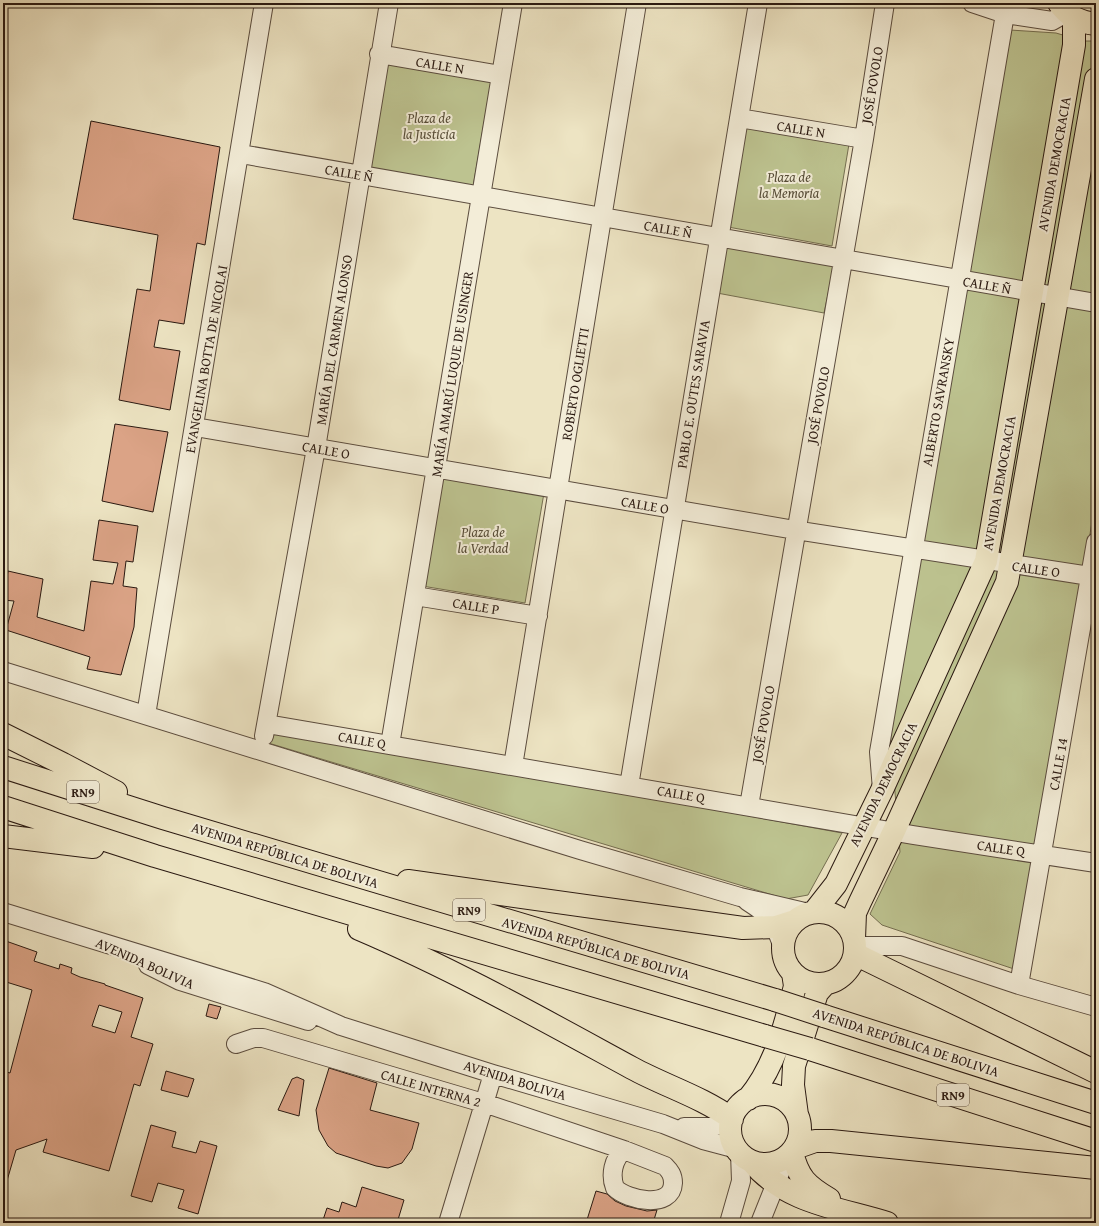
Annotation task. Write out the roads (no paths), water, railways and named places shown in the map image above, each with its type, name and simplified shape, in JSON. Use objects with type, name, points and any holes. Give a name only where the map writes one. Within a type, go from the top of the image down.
[{"type":"main road","points":[[1066,12],[1096,24]]},
{"type":"main road","name":"AVENIDA DEMOCRACIA","points":[[799,918],[836,884],[862,826],[882,790],[986,561],[1074,45],[1066,12]]},
{"type":"main road","name":"AVENIDA DEMOCRACIA","points":[[855,946],[855,913],[894,831],[1007,582],[1059,297],[1096,80]]},
{"type":"main road","points":[[3,734],[63,764],[163,818]]},
{"type":"main road","name":"AVENIDA REPÚBLICA DE BOLIVIA","points":[[3,767],[163,818],[569,940],[775,1000],[1096,1103]]},
{"type":"main road","name":"RN9","points":[[3,807],[155,856],[810,1049],[1096,1141]]},
{"type":"main road","points":[[3,836],[71,843],[155,856]]},
{"type":"main road","points":[[317,864],[410,881],[743,928],[825,912],[835,915],[843,921],[850,929],[855,946],[851,965],[845,974],[836,981],[825,984],[807,983],[793,973],[787,966],[783,948],[784,938],[788,929],[799,918]]},
{"type":"main road","points":[[262,888],[415,953],[649,1077],[710,1106],[731,1121]]},
{"type":"main road","points":[[855,946],[1096,1072]]},
{"type":"main road","points":[[793,973],[795,986],[773,1062],[765,1077],[748,1099],[741,1104],[731,1121],[732,1140],[743,1155],[774,1184],[792,1194],[815,1203],[869,1219]]},
{"type":"main road","points":[[825,984],[817,993],[794,1066],[793,1085],[800,1132],[791,1153],[799,1173],[810,1187],[869,1219]]},
{"type":"main road","points":[[748,1099],[762,1095],[778,1096],[792,1108],[797,1115]]},
{"type":"main road","points":[[743,1155],[761,1164],[770,1164],[815,1141],[831,1141],[1096,1168]]},
{"type":"street","name":"EVANGELINA BOTTA DE NICOLAI","points":[[146,715],[241,154],[264,3]]},
{"type":"street","name":"MARÍA DEL CARMEN ALONSO","points":[[262,750],[316,448],[388,3]]},
{"type":"street","name":"MARÍA AMARÚ LUQUE DE USINGER","points":[[390,745],[513,3]]},
{"type":"street","name":"ROBERTO OGLIETTI","points":[[514,766],[637,3]]},
{"type":"street","name":"PABLO E. OUTES SARAVIA","points":[[629,786],[758,3]]},
{"type":"street","name":"JOSÉ POVOLO","points":[[749,806],[795,530],[864,139],[885,3]]},
{"type":"street","points":[[972,3],[1005,14],[1052,21],[1066,12]]},
{"type":"street","name":"ALBERTO SAVRANSKY","points":[[882,790],[879,752],[912,550],[1005,14]]},
{"type":"street","name":"CALLE N","points":[[379,54],[501,75]]},
{"type":"street","name":"CALLE N","points":[[739,118],[864,139]]},
{"type":"street","name":"CALLE Ñ","points":[[241,154],[1096,303]]},
{"type":"street","name":"CALLE O","points":[[195,427],[912,550],[1093,577]]},
{"type":"street","name":"CALLE 14","points":[[1019,985],[1093,577],[1096,542]]},
{"type":"street","name":"CALLE P","points":[[415,596],[538,616]]},
{"type":"street","points":[[3,671],[740,897],[799,918]]},
{"type":"street","name":"CALLE Q","points":[[267,724],[862,826],[1096,863]]},
{"type":"street","points":[[740,897],[766,913],[799,918]]},
{"type":"street","name":"AVENIDA BOLIVIA","points":[[3,912],[85,937],[136,959],[180,981],[280,1013],[366,1034],[493,1074],[663,1124],[743,1155]]},
{"type":"street","points":[[855,946],[902,946],[1019,985],[1096,1007]]},
{"type":"street","name":"CALLE INTERNA 2","points":[[236,1044],[254,1038],[263,1038],[485,1104],[624,1150]]},
{"type":"street","points":[[448,1223],[493,1074]]},
{"type":"street","name":"AVENIDA BOLIVIA","points":[[663,1124],[702,1128],[731,1121]]},
{"type":"street","points":[[760,1223],[774,1184],[791,1153]]},
{"type":"street","points":[[729,1223],[741,1181],[743,1155]]},
{"type":"park label","name":"Plaza de la Justicia","points":[[429,126]]},
{"type":"park label","name":"Plaza de la Memoria","points":[[789,186]]},
{"type":"park label","name":"Plaza de la Verdad","points":[[483,540]]}]
